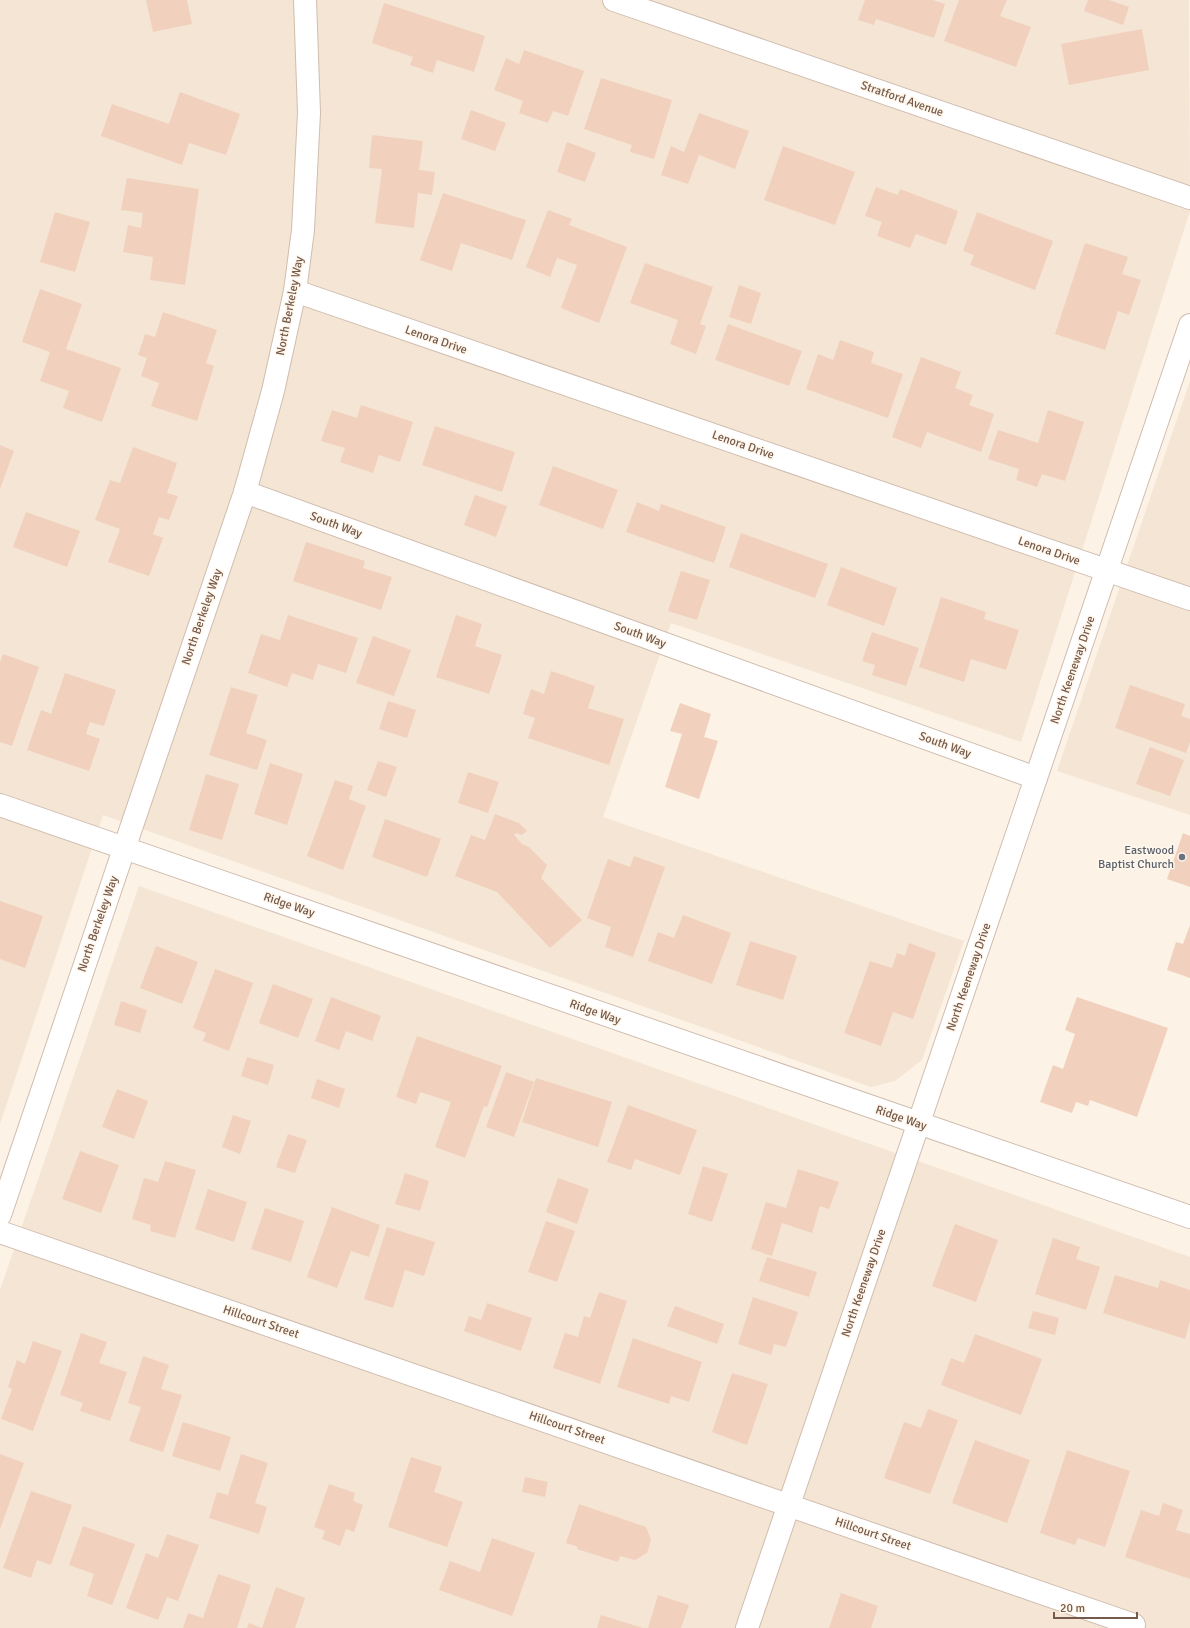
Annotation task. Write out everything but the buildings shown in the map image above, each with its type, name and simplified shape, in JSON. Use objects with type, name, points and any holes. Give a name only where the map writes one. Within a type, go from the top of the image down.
[{"type":"street","name":"North Berkeley Way","points":[[0,1215],[245,492],[273,391],[295,291],[303,230],[309,113],[305,0]]},
{"type":"street","name":"Stratford Avenue","points":[[614,0],[1190,198]]},
{"type":"street","name":"Lenora Drive","points":[[295,291],[1190,599]]},
{"type":"street","name":"North Keeneway Drive","points":[[747,1628],[1190,325]]},
{"type":"street","name":"South Way","points":[[245,492],[1036,778]]},
{"type":"street","name":"Ridge Way","points":[[0,805],[1190,1218]]},
{"type":"street","name":"Hillcourt Street","points":[[0,1232],[1134,1625]]},
{"type":"shaded area","points":[[0,0],[1189,0],[1190,211],[1021,742],[671,623],[603,817],[964,941],[922,1060],[895,1081],[871,1087],[103,815],[0,1124]]},
{"type":"shaded area","points":[[1190,381],[1190,815],[1057,771]]},
{"type":"shaded area","points":[[139,886],[1190,1257],[1190,1628],[0,1628],[0,1290]]},
{"type":"place","name":"Eastwood Baptist Church","points":[[1182,857]]}]
